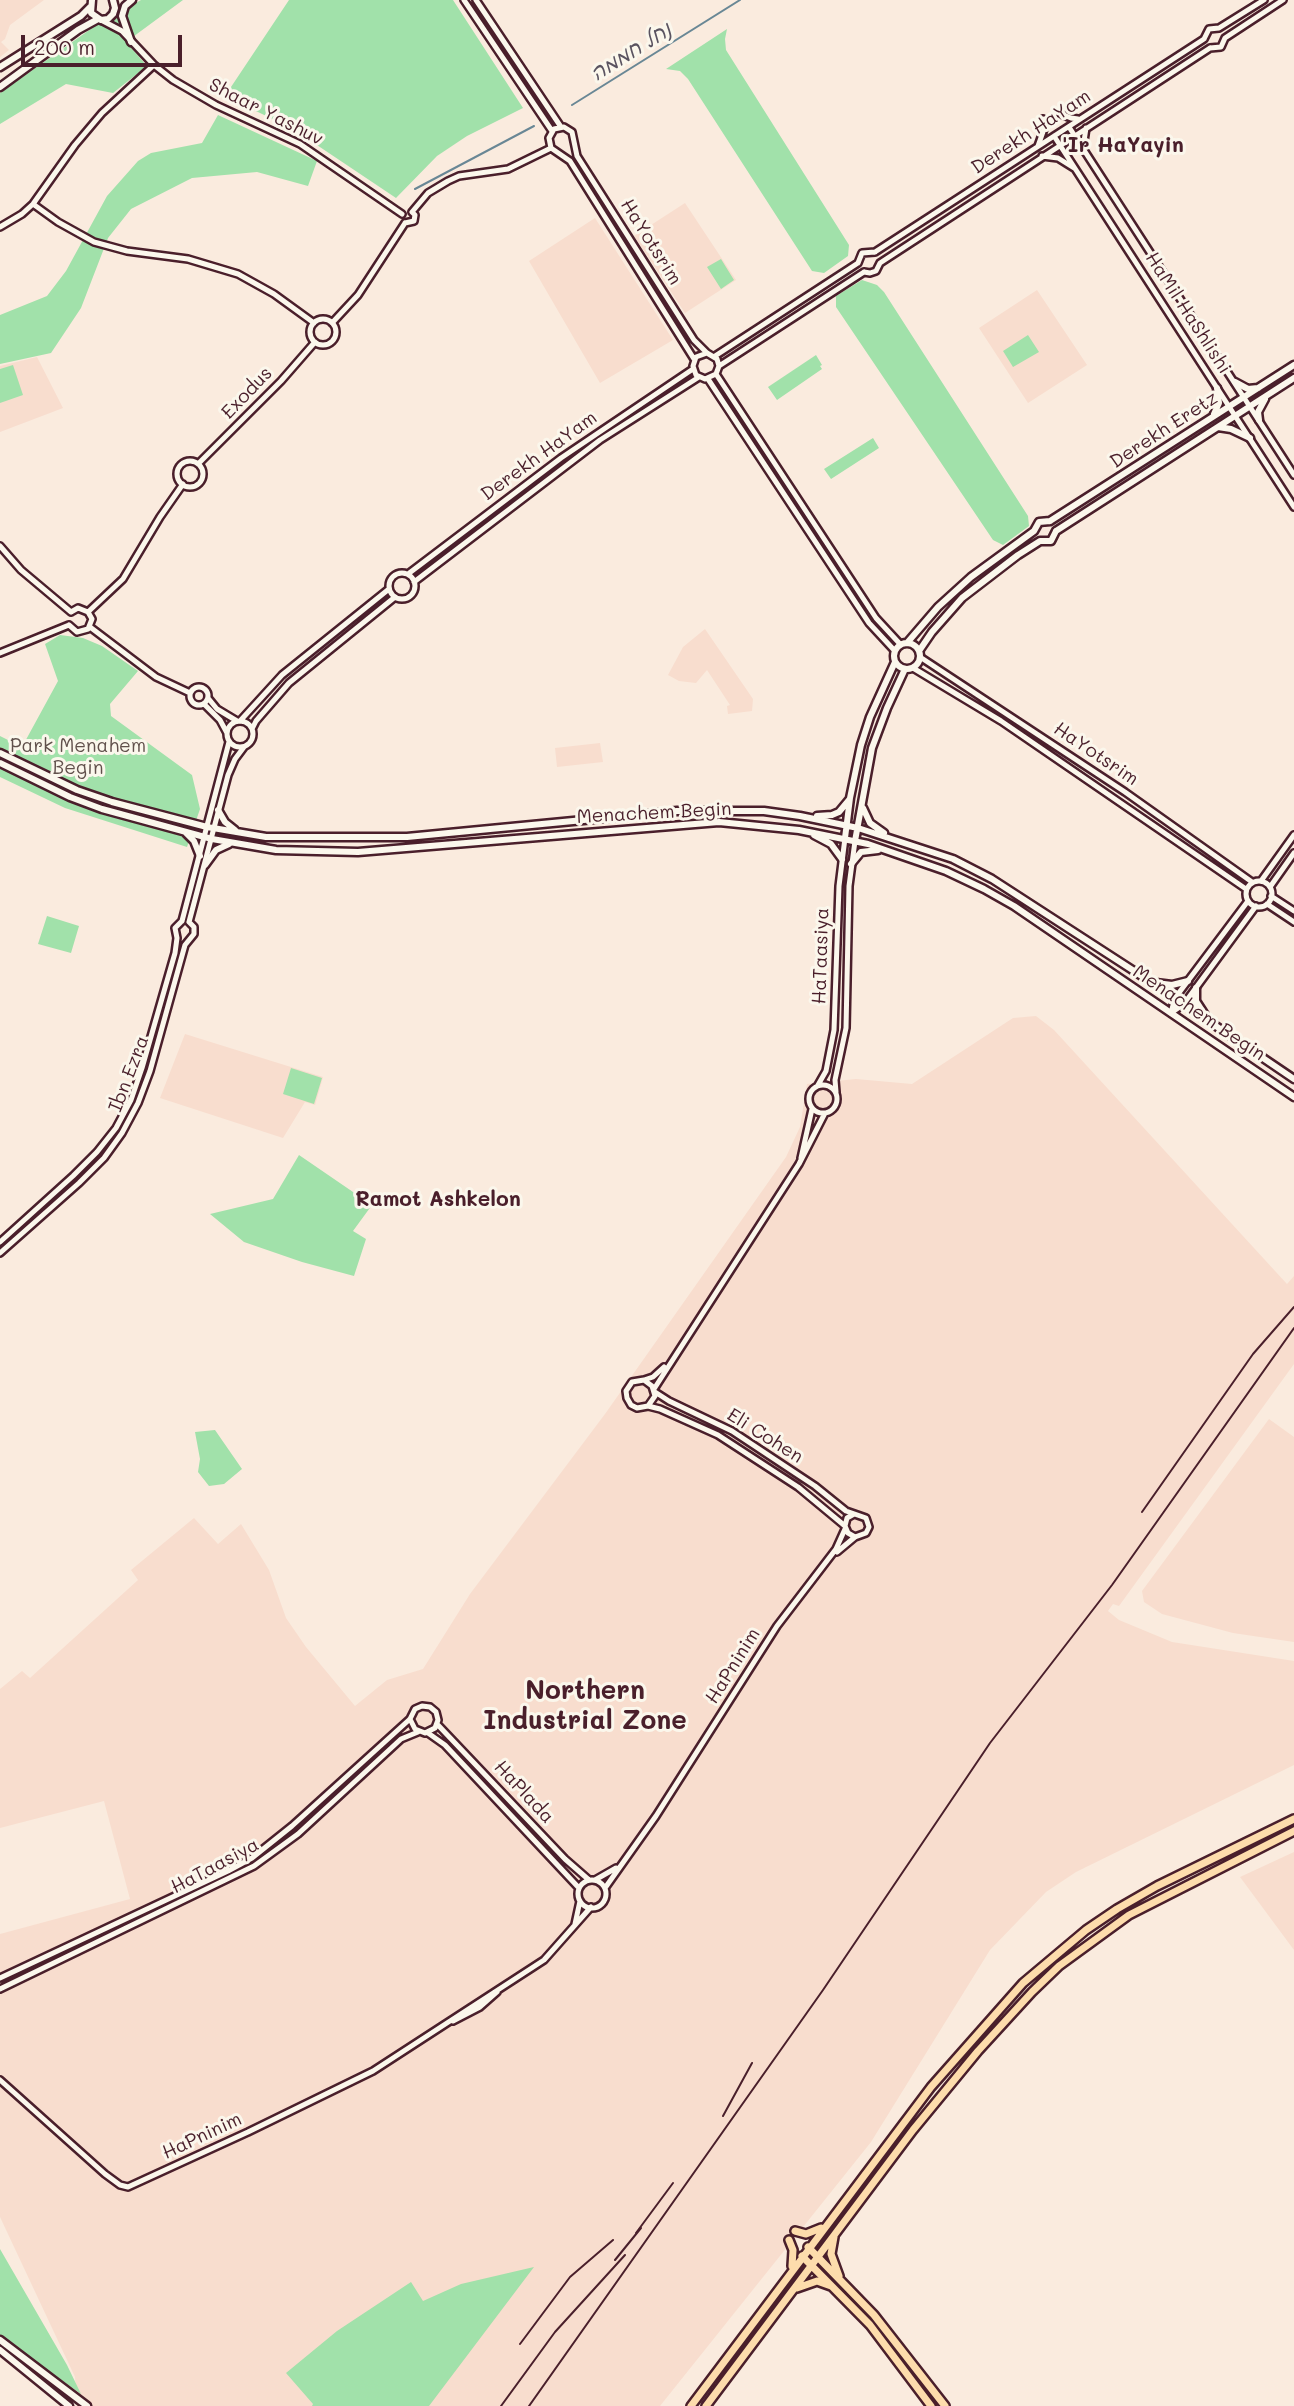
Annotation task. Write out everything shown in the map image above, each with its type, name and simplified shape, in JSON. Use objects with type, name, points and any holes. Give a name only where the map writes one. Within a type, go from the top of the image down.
[{"type":"highway","points":[[691,2406],[946,2068],[1023,1983],[1086,1930],[1157,1886],[1294,1819]]},
{"type":"highway","points":[[706,2406],[913,2130],[978,2051],[1032,1992],[1059,1966],[1129,1915],[1294,1831]]},
{"type":"highway","points":[[795,2231],[811,2233],[825,2226]]},
{"type":"highway","points":[[834,2236],[831,2254],[840,2279]]},
{"type":"highway","points":[[789,2240],[794,2257],[791,2270]]},
{"type":"highway","points":[[808,2248],[891,2336],[945,2406]]},
{"type":"highway","points":[[802,2256],[870,2325],[930,2406]]},
{"type":"highway","points":[[793,2290],[810,2281],[836,2288]]},
{"type":"main road","points":[[0,87],[78,30],[111,17],[114,6],[122,0]]},
{"type":"main road","points":[[131,42],[122,16],[125,6],[132,0]]},
{"type":"main road","points":[[91,3],[91,13],[99,20]]},
{"type":"main road","points":[[0,67],[85,13],[91,3]]},
{"type":"main road","name":"Derekh Eretz","points":[[1050,521],[1294,365]]},
{"type":"main road","name":"Derekh Eretz","points":[[1056,531],[1294,378]]},
{"type":"main road","points":[[1235,382],[1248,389],[1260,388]]},
{"type":"main road","points":[[1211,419],[1219,403],[1217,388]]},
{"type":"main road","points":[[1259,420],[1258,412],[1267,395]]},
{"type":"main road","points":[[1216,428],[1231,429],[1250,438]]},
{"type":"main road","points":[[846,825],[864,735],[895,662],[894,650],[954,592],[1034,531],[1039,522],[1050,521],[1056,531],[1051,541],[1040,541],[1018,555],[962,598],[932,632],[909,668],[887,708],[872,748],[855,841]]},
{"type":"main road","points":[[1034,531],[1035,537],[1040,541]]},
{"type":"main road","points":[[904,643],[913,644],[919,654]]},
{"type":"main road","points":[[895,662],[909,668]]},
{"type":"main road","name":"Menachem Begin","points":[[0,752],[77,790],[158,815],[243,834],[293,839],[407,837],[677,811],[764,811],[858,828],[953,859],[992,879],[1294,1079]]},
{"type":"main road","name":"Menachem Begin","points":[[0,763],[80,801],[140,821],[208,838],[276,850],[358,852],[719,822],[799,830],[845,838],[946,871],[1004,900],[1294,1097]]},
{"type":"main road","points":[[800,816],[832,815],[850,798]]},
{"type":"main road","points":[[862,803],[865,817],[870,823],[892,838]]},
{"type":"main road","points":[[218,810],[231,827],[243,834]]},
{"type":"main road","name":"HaTaasiya","points":[[845,838],[846,825]]},
{"type":"main road","points":[[799,830],[816,835],[831,844],[842,859]]},
{"type":"main road","points":[[185,832],[194,841],[200,856]]},
{"type":"main road","points":[[205,864],[218,848],[238,844]]},
{"type":"main road","points":[[851,864],[861,852],[868,850],[894,852]]},
{"type":"main road","points":[[1151,982],[1172,985],[1188,981]]},
{"type":"main road","points":[[1196,988],[1196,1001],[1214,1024]]},
{"type":"main road","points":[[0,2340],[87,2406]]},
{"type":"main road","points":[[0,2350],[69,2406]]},
{"type":"street","points":[[464,0],[552,131]]},
{"type":"street","points":[[476,0],[561,127],[572,132],[574,145],[568,152],[562,154],[551,148]]},
{"type":"street","points":[[1264,0],[1219,29],[1209,29],[1204,39],[1210,48],[1221,47],[1225,38],[1283,0]]},
{"type":"street","name":"Shaar Yashuv","points":[[114,6],[116,20],[122,31],[154,65],[173,80],[216,105],[300,144],[402,214]]},
{"type":"street","name":"Shaar Yashuv","points":[[99,20],[122,31]]},
{"type":"street","points":[[1219,29],[1225,38]]},
{"type":"street","name":"Derekh HaYam","points":[[875,252],[1204,39]]},
{"type":"street","name":"Derekh HaYam","points":[[880,263],[1210,48]]},
{"type":"street","points":[[0,228],[33,204],[75,145],[102,113],[154,65]]},
{"type":"street","points":[[1060,114],[1082,118]]},
{"type":"street","points":[[1038,147],[1044,129],[1043,119]]},
{"type":"street","points":[[551,148],[549,138],[552,131],[561,127]]},
{"type":"street","name":"HaMil HaShlishi","points":[[1069,127],[1294,475]]},
{"type":"street","points":[[1083,148],[1086,128]]},
{"type":"street","name":"HaMil HaShlishi","points":[[1054,136],[1294,507]]},
{"type":"street","name":"HaYotsrim","points":[[574,145],[578,156],[694,340],[707,353]]},
{"type":"street","points":[[412,212],[428,193],[448,181],[459,176],[508,169],[551,148]]},
{"type":"street","name":"HaYotsrim","points":[[562,154],[570,162],[694,359]]},
{"type":"street","name":"Derekh HaYam","points":[[1042,156],[1058,158],[1076,170]]},
{"type":"street","points":[[33,204],[94,242],[127,251],[188,259],[238,274],[274,294],[314,324]]},
{"type":"street","points":[[406,211],[412,212],[415,215],[414,221],[405,223],[401,218],[402,214],[406,211]]},
{"type":"street","points":[[332,323],[358,295],[405,223]]},
{"type":"street","points":[[708,379],[716,374],[719,366],[864,272],[876,271],[880,263],[875,252],[862,253],[858,263],[715,356]]},
{"type":"street","points":[[858,263],[864,272]]},
{"type":"street","points":[[325,319],[332,323],[336,333],[334,340],[327,344],[315,342],[311,333],[314,324],[325,319]]},
{"type":"street","name":"Exodus","points":[[198,464],[281,381],[315,342]]},
{"type":"street","points":[[719,366],[715,356],[707,353],[694,359],[693,369],[699,377],[708,379],[869,623],[894,650]]},
{"type":"street","name":"Derekh HaYam","points":[[408,574],[583,441],[693,369]]},
{"type":"street","points":[[716,374],[876,618],[904,643]]},
{"type":"street","name":"Derekh HaYam","points":[[414,582],[591,446],[699,377]]},
{"type":"street","points":[[187,461],[198,464],[203,474],[201,481],[192,486],[183,484],[178,478],[178,468],[187,461]]},
{"type":"street","points":[[88,612],[122,579],[183,484]]},
{"type":"street","points":[[0,546],[20,570],[71,612]]},
{"type":"street","points":[[408,574],[414,582],[414,590],[404,599],[395,597],[389,589],[394,575],[408,574]]},
{"type":"street","points":[[227,733],[231,724],[239,721],[282,675],[389,589]]},
{"type":"street","points":[[211,827],[231,766],[251,741],[256,721],[289,683],[395,597]]},
{"type":"street","points":[[78,608],[88,612],[92,619],[90,627],[85,631],[77,632],[69,625],[71,612],[78,608]]},
{"type":"street","points":[[0,653],[69,625]]},
{"type":"street","points":[[90,627],[156,677],[190,692]]},
{"type":"street","name":"HaYotsrim","points":[[919,654],[1125,792],[1252,882]]},
{"type":"street","name":"HaYotsrim","points":[[909,668],[1001,722],[1246,889]]},
{"type":"street","points":[[190,692],[195,687],[202,687],[218,709],[248,723],[253,729]]},
{"type":"street","points":[[190,692],[192,702],[204,704],[220,720],[229,741],[205,864],[190,922],[194,931],[192,937],[187,940],[177,937],[175,928],[182,921],[200,856],[208,838]]},
{"type":"street","points":[[204,704],[208,698]]},
{"type":"street","points":[[229,741],[236,747],[244,747]]},
{"type":"street","points":[[1261,881],[1294,835]]},
{"type":"street","name":"HaTaasiya","points":[[818,1085],[825,1071],[834,1030],[837,918],[845,838]]},
{"type":"street","name":"HaTaasiya","points":[[836,1092],[835,1080],[844,1045],[848,1002],[849,886],[855,841]]},
{"type":"street","points":[[1267,904],[1271,896],[1270,887],[1294,853]]},
{"type":"street","points":[[1171,1013],[1175,998],[1248,901],[1246,889],[1252,882],[1261,881],[1270,887]]},
{"type":"street","points":[[1271,896],[1294,911]]},
{"type":"street","points":[[1248,901],[1256,906],[1267,904],[1294,922]]},
{"type":"street","points":[[1171,1013],[1184,1004],[1256,906]]},
{"type":"street","points":[[182,921],[190,922]]},
{"type":"street","name":"Ibn Ezra","points":[[0,1242],[73,1176],[116,1128],[131,1100],[142,1068],[175,953],[177,937]]},
{"type":"street","name":"Ibn Ezra","points":[[0,1253],[79,1183],[104,1158],[122,1133],[138,1103],[150,1071],[187,940]]},
{"type":"street","points":[[671,1360],[653,1377],[629,1384],[626,1395],[634,1407],[648,1406],[653,1400],[654,1390],[671,1360],[799,1164],[825,1113],[836,1106],[836,1092],[827,1085],[818,1085],[809,1095],[812,1109],[799,1164]]},
{"type":"street","points":[[812,1109],[825,1113]]},
{"type":"street","points":[[644,1380],[654,1390]]},
{"type":"street","name":"Eli Cohen","points":[[654,1390],[669,1401],[744,1438],[854,1514]]},
{"type":"street","name":"Eli Cohen","points":[[648,1406],[736,1445],[798,1487],[845,1527]]},
{"type":"street","points":[[854,1514],[866,1518],[869,1527],[864,1535],[855,1537],[848,1533],[845,1527],[847,1518],[854,1514]]},
{"type":"street","name":"HaPninim","points":[[832,1556],[845,1527]]},
{"type":"street","name":"HaPninim","points":[[605,1888],[656,1816],[777,1626],[832,1556],[855,1537]]},
{"type":"street","points":[[426,1706],[436,1712],[438,1724],[428,1733],[418,1731],[412,1726],[411,1719],[415,1709],[426,1706]]},
{"type":"street","name":"HaTaasiya","points":[[0,1978],[252,1858],[292,1826],[411,1719]]},
{"type":"street","name":"HaPlada","points":[[438,1724],[565,1859],[592,1880]]},
{"type":"street","name":"HaTaasiya","points":[[0,1989],[254,1866],[298,1834],[401,1739],[418,1731]]},
{"type":"street","name":"HaPlada","points":[[428,1733],[445,1745],[579,1888]]},
{"type":"street","name":"HaPninim","points":[[592,1880],[619,1866]]},
{"type":"street","points":[[592,1880],[605,1888],[603,1903],[591,1908],[580,1901],[579,1888],[592,1880]]},
{"type":"street","name":"HaPninim","points":[[574,1927],[580,1901]]},
{"type":"street","name":"HaPninim","points":[[0,2080],[105,2174],[128,2187],[237,2138],[352,2081],[434,2030],[480,2007],[508,1983],[544,1960],[591,1908]]},
{"type":"shaded area","points":[[0,0],[44,0],[10,25],[5,39],[1,42],[9,50],[0,57]]},
{"type":"shaded area","points":[[685,203],[736,280],[685,313],[634,236]]},
{"type":"shaded area","points":[[595,218],[673,340],[600,383],[529,261]]},
{"type":"shaded area","points":[[1037,290],[1087,365],[1028,403],[979,328]]},
{"type":"shaded area","points":[[37,357],[63,408],[0,432],[0,366]]},
{"type":"shaded area","points":[[705,629],[753,699],[752,711],[728,714],[727,706],[730,705],[707,670],[696,683],[679,681],[668,675],[683,647]]},
{"type":"shaded area","points":[[600,743],[603,762],[557,767],[555,748]]},
{"type":"shaded area","points":[[1036,1016],[1054,1030],[1287,1284],[1294,1276],[1294,1364],[1119,1606],[1113,1604],[1108,1611],[1119,1620],[1172,1642],[1294,1661],[1294,1765],[1076,1872],[1046,1892],[990,1950],[871,2142],[660,2406],[77,2406],[75,2377],[0,2217],[0,1934],[130,1899],[104,1801],[0,1828],[0,1689],[22,1671],[30,1678],[138,1580],[131,1570],[194,1518],[218,1544],[241,1524],[269,1570],[286,1618],[306,1647],[355,1706],[387,1680],[423,1669],[470,1594],[605,1414],[786,1157],[800,1127],[807,1084],[856,1079],[912,1084],[1013,1018]]},
{"type":"shaded area","points":[[185,1034],[323,1077],[315,1105],[305,1102],[283,1138],[160,1098]]},
{"type":"shaded area","points":[[1269,1419],[1294,1437],[1294,1642],[1233,1633],[1162,1614],[1144,1602],[1142,1591]]},
{"type":"shaded area","points":[[1294,1852],[1294,1950],[1240,1877]]},
{"type":"green space","points":[[141,0],[183,0],[126,42],[147,66],[113,93],[66,84],[0,124],[0,93],[95,26]]},
{"type":"green space","points":[[289,0],[453,0],[523,108],[467,136],[437,156],[396,198],[293,129],[225,96]]},
{"type":"green space","points":[[727,29],[726,50],[849,245],[848,256],[824,273],[812,271],[688,79],[680,71],[666,69]]},
{"type":"green space","points":[[218,115],[317,161],[308,186],[257,172],[192,178],[131,209],[108,238],[81,308],[51,353],[0,364],[0,315],[47,296],[66,271],[107,196],[138,161],[151,153],[202,143]]},
{"type":"green space","points":[[721,259],[734,280],[721,289],[707,267]]},
{"type":"green space","points":[[862,280],[877,285],[884,292],[1028,516],[1029,526],[1003,545],[993,540],[836,307],[836,296]]},
{"type":"green space","points":[[1028,335],[1039,352],[1013,367],[1003,351]]},
{"type":"green space","points":[[816,355],[822,369],[777,400],[768,387]]},
{"type":"green space","points":[[13,365],[23,395],[0,403],[0,369]]},
{"type":"green space","points":[[873,438],[879,448],[831,479],[824,469]]},
{"type":"green space","name":"Park Menahem Begin","points":[[60,635],[83,638],[102,646],[138,671],[110,704],[111,716],[192,775],[200,809],[187,847],[65,808],[0,777],[0,736],[22,747],[58,681],[45,644]]},
{"type":"green space","points":[[47,916],[79,926],[71,953],[38,944]]},
{"type":"green space","points":[[291,1068],[322,1078],[314,1104],[283,1094]]},
{"type":"green space","points":[[299,1155],[372,1205],[353,1231],[366,1239],[354,1276],[244,1242],[210,1214],[273,1199]]},
{"type":"green space","points":[[215,1430],[242,1469],[224,1484],[209,1486],[198,1472],[200,1459],[195,1432]]},
{"type":"green space","points":[[0,2249],[67,2365],[81,2394],[0,2337]]},
{"type":"green space","points":[[534,2267],[429,2406],[312,2406],[286,2373],[337,2331],[411,2282],[423,2301],[461,2284]]},
{"type":"waterway","name":"נחל חממה","points":[[572,105],[740,0]]},
{"type":"waterway","name":"נחל חממה","points":[[415,189],[534,126]]},
{"type":"railway","points":[[1142,1512],[1253,1354],[1294,1307]]},
{"type":"railway","points":[[529,2406],[823,1990],[990,1743],[1112,1585],[1294,1328]]},
{"type":"railway","points":[[723,2116],[752,2063]]},
{"type":"railway","points":[[636,2233],[673,2183]]},
{"type":"railway","points":[[615,2260],[641,2228]]},
{"type":"railway","points":[[520,2344],[570,2277],[613,2240]]},
{"type":"railway","points":[[501,2406],[555,2332],[625,2255]]},
{"type":"district","name":"'Ir HaYayin","points":[[1123,146]]},
{"type":"district","name":"Ramot Ashkelon","points":[[438,1200]]},
{"type":"district","name":"Northern Industrial Zone","points":[[585,1706]]}]
